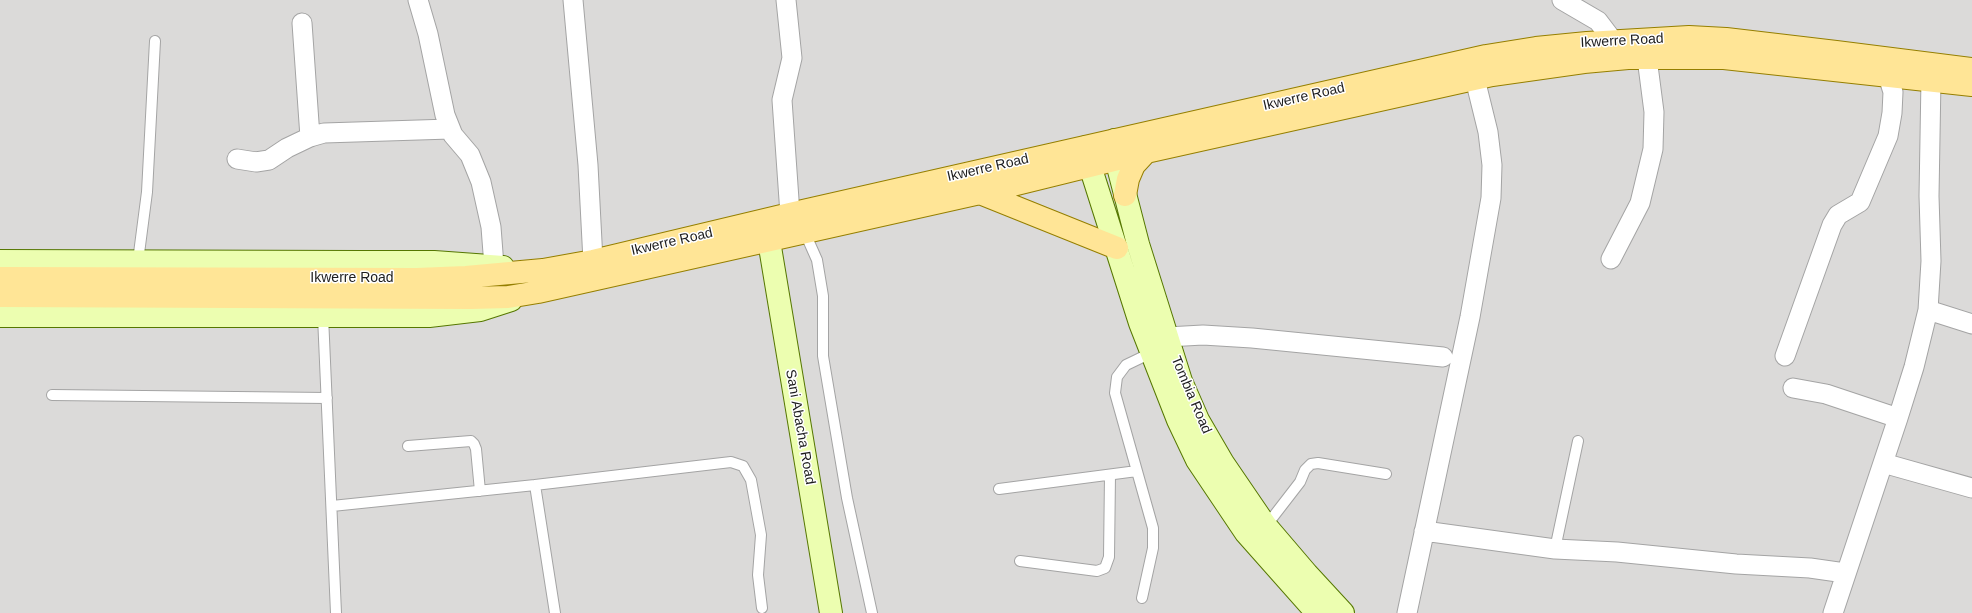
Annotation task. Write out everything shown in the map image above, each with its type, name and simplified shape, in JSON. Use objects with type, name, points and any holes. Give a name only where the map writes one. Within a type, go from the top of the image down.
[{"type":"main road","name":"Ikwerre Road","points":[[1115,149],[1146,152],[1475,79],[1540,67],[1614,50],[1689,37],[1726,39],[1972,69]]},
{"type":"main road","name":"Ikwerre Road","points":[[0,296],[181,287],[466,278],[543,270],[590,261],[790,214],[1088,156],[1486,56],[1536,48],[1614,50],[1647,58],[1724,58],[1888,76],[1931,79],[1972,85]]},
{"type":"main road","points":[[1125,195],[1128,179],[1134,165],[1146,152]]},
{"type":"main road","name":"Ikwerre Road","points":[[0,278],[181,287],[471,298],[508,296],[538,292],[769,242],[980,193],[1088,156]]},
{"type":"main road","points":[[980,193],[1117,248]]},
{"type":"street","points":[[418,0],[428,34],[445,115],[453,135],[470,155],[481,182],[491,227],[494,266]]},
{"type":"street","points":[[0,261],[434,262],[538,267],[590,261],[588,165],[573,0]]},
{"type":"street","points":[[786,0],[792,58],[782,100],[790,214]]},
{"type":"street","points":[[1562,0],[1598,21],[1614,50]]},
{"type":"street","points":[[302,23],[310,137]]},
{"type":"street","points":[[1611,259],[1640,203],[1653,149],[1654,112],[1647,58]]},
{"type":"street","points":[[1785,356],[1832,225],[1838,215],[1860,202],[1888,136],[1892,113],[1893,92],[1888,76]]},
{"type":"street","points":[[1407,613],[1470,317],[1491,198],[1492,165],[1488,132],[1475,79]]},
{"type":"street","points":[[1833,613],[1914,367],[1928,310],[1931,261],[1929,196],[1931,79]]},
{"type":"street","points":[[237,159],[256,162],[269,160],[287,148],[310,137],[324,133],[343,131],[450,129]]},
{"type":"street","name":"Tombia Road","points":[[1115,149],[1125,195],[1167,337],[1181,381],[1198,420],[1223,463],[1266,526],[1343,613]]},
{"type":"street","name":"Tombia Road","points":[[1088,156],[1151,353],[1178,420],[1197,460],[1221,498],[1246,533],[1318,613]]},
{"type":"street","name":"Sani Abacha Road","points":[[769,242],[831,613]]},
{"type":"street","points":[[0,316],[429,316],[480,310],[538,292]]},
{"type":"street","points":[[1928,310],[1972,324]]},
{"type":"street","points":[[1167,337],[1203,335],[1252,338],[1443,357]]},
{"type":"street","points":[[1793,388],[1826,394],[1898,418]]},
{"type":"street","points":[[1883,463],[1972,488]]},
{"type":"street","points":[[1424,530],[1555,549],[1617,552],[1736,564],[1810,568],[1845,573]]},
{"type":"lane","points":[[138,261],[147,192],[155,41]]},
{"type":"lane","points":[[805,233],[817,260],[823,296],[823,356],[847,498],[872,613]]},
{"type":"lane","points":[[323,316],[336,613]]},
{"type":"lane","points":[[1142,598],[1154,537],[1153,528],[1115,393],[1117,377],[1126,365],[1151,353]]},
{"type":"lane","points":[[52,396],[327,398]]},
{"type":"lane","points":[[408,446],[471,441],[476,449],[480,491]]},
{"type":"lane","points":[[1555,549],[1578,441]]},
{"type":"lane","points":[[332,506],[535,485],[731,462],[743,466],[750,480],[761,535],[758,575],[762,608]]},
{"type":"lane","points":[[1266,526],[1300,482],[1305,470],[1311,464],[1318,463],[1386,474]]},
{"type":"lane","points":[[999,490],[1137,471]]},
{"type":"lane","points":[[1020,561],[1097,571],[1105,568],[1109,557],[1110,475]]},
{"type":"lane","points":[[535,485],[555,613]]},
{"type":"shaded area","points":[[0,0],[1972,0],[1972,613],[0,613]]}]
